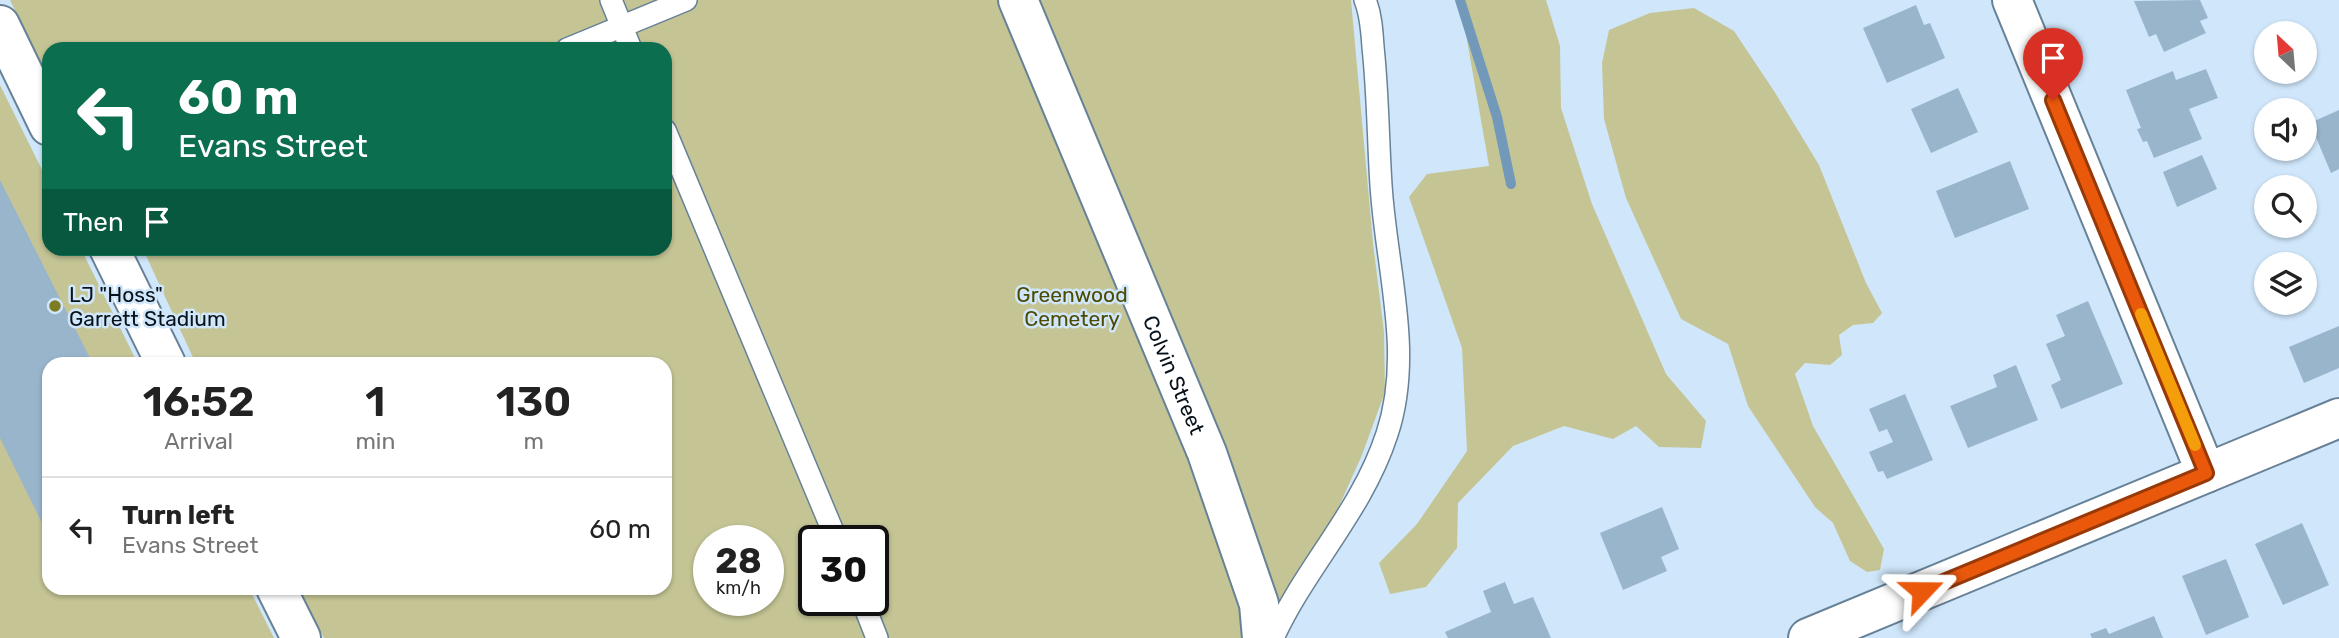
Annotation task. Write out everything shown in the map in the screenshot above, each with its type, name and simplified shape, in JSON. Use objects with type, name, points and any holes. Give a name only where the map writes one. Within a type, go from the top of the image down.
[{"type":"street","name":"Colvin Street","points":[[1018,0],[1206,453],[1259,604],[1262,638]]},
{"type":"street","points":[[2012,0],[2206,473]]},
{"type":"street","points":[[0,25],[42,112]]},
{"type":"street","points":[[113,256],[163,357]]},
{"type":"street","points":[[1816,637],[2339,418]]},
{"type":"street","points":[[280,595],[301,638]]},
{"type":"lane","points":[[611,0],[628,42]]},
{"type":"lane","points":[[584,42],[685,0]]},
{"type":"lane","points":[[1273,638],[1309,576],[1340,532],[1366,483],[1387,434],[1399,384],[1398,331],[1384,224],[1379,100],[1365,0]]},
{"type":"lane","points":[[672,147],[830,525]]},
{"type":"lane","points":[[868,616],[877,638]]},
{"type":"green space","name":"Greenwood Cemetery","points":[[10,0],[1351,0],[1373,243],[1384,332],[1385,392],[1362,455],[1332,522],[1295,584],[1285,638],[324,638],[302,595],[672,595],[672,357],[193,357],[146,256],[672,256],[672,42],[42,42],[42,66]]},
{"type":"green space","points":[[1460,0],[1546,0],[1560,46],[1561,108],[1592,204],[1666,374],[1706,421],[1701,448],[1659,447],[1636,426],[1613,439],[1564,426],[1513,446],[1458,503],[1457,548],[1426,587],[1390,594],[1379,563],[1417,524],[1467,451],[1462,348],[1409,197],[1427,174],[1489,166]]},
{"type":"green space","points":[[1694,8],[1734,31],[1774,91],[1819,165],[1866,283],[1882,313],[1873,323],[1853,325],[1839,335],[1842,355],[1830,365],[1805,363],[1795,374],[1813,426],[1884,549],[1880,570],[1867,572],[1850,561],[1833,523],[1815,507],[1748,406],[1728,344],[1681,319],[1626,198],[1604,119],[1602,63],[1609,30],[1650,13]]},
{"type":"green space","name":"LJ \"Hoss\" Garrett Stadium","points":[[0,85],[42,170],[42,256],[84,256],[135,357],[42,357],[42,595],[252,595],[274,638],[0,638]]},
{"type":"building","points":[[2200,0],[2208,18],[2200,21],[2206,33],[2164,52],[2156,34],[2149,37],[2134,1]]},
{"type":"building","points":[[1916,5],[1924,25],[1930,23],[1945,58],[1887,83],[1863,28]]},
{"type":"building","points":[[2206,69],[2218,98],[2189,109],[2202,139],[2154,158],[2147,141],[2143,142],[2137,129],[2141,128],[2126,90],[2173,71],[2176,80]]},
{"type":"building","points":[[1958,88],[1978,132],[1931,153],[1911,109]]},
{"type":"building","points":[[2339,110],[2339,169],[2331,173],[2317,140],[2317,120]]},
{"type":"building","points":[[2202,155],[2217,189],[2177,207],[2163,172]]},
{"type":"building","points":[[2010,161],[2029,209],[1955,238],[1936,191]]},
{"type":"building","points":[[0,180],[89,357],[42,357],[42,523],[0,438]]},
{"type":"building","points":[[2088,301],[2123,384],[2061,409],[2051,385],[2061,380],[2046,344],[2065,336],[2056,315]]},
{"type":"building","points":[[2339,326],[2339,368],[2304,383],[2289,347]]},
{"type":"building","points":[[2016,365],[2038,420],[1968,448],[1950,406],[1997,387],[1993,375]]},
{"type":"building","points":[[1905,394],[1933,460],[1887,479],[1883,471],[1878,472],[1869,452],[1893,442],[1887,429],[1879,432],[1869,409]]},
{"type":"building","points":[[1662,507],[1679,549],[1661,557],[1667,571],[1623,590],[1600,533]]},
{"type":"building","points":[[2302,523],[2329,585],[2283,605],[2255,544]]},
{"type":"building","points":[[2226,559],[2249,617],[2206,635],[2182,576]]},
{"type":"building","points":[[1505,582],[1514,604],[1533,597],[1551,638],[1448,638],[1445,632],[1491,612],[1483,591]]},
{"type":"building","points":[[2154,616],[2163,638],[2092,638],[2090,634],[2106,628],[2109,634]]},
{"type":"waterway","points":[[1460,0],[1497,117],[1511,184]]},
{"type":"slow traffic","points":[[2141,314],[2195,445]]},
{"type":"place","name":"LJ \"Hoss\" Garrett Stadium","points":[[55,306]]},
{"type":"route","points":[[1922,591],[2206,473],[2053,100]]}]
